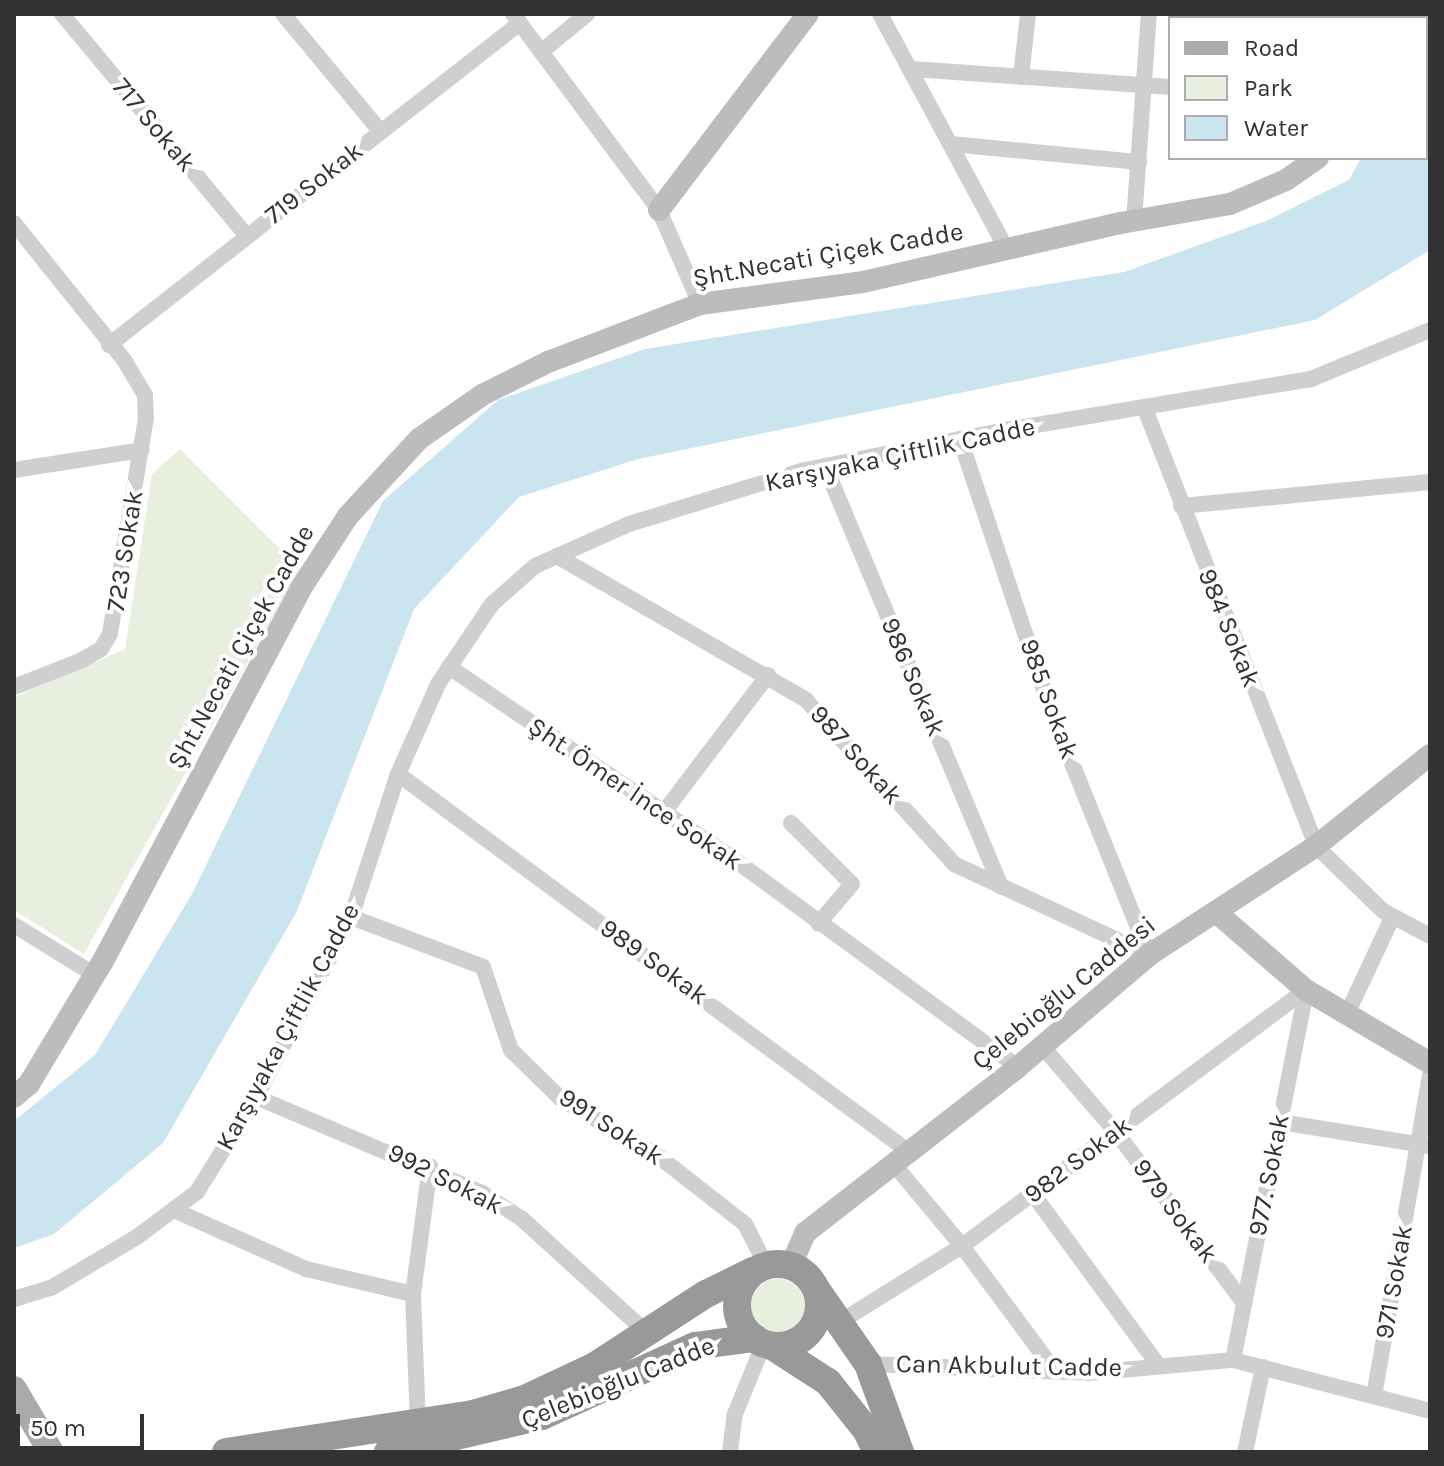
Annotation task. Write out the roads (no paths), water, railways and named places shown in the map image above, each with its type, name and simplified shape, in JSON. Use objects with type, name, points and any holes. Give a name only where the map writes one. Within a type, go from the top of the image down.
[{"type":"highway","points":[[877,1452],[862,1423],[828,1382],[763,1342],[739,1318],[737,1306],[744,1281],[770,1267],[816,1289],[843,1320],[868,1364],[900,1452]]},
{"type":"highway","name":"Çelebioğlu Cadde","points":[[226,1452],[434,1439],[473,1414],[556,1387],[646,1332],[770,1267]]},
{"type":"highway","points":[[763,1342],[794,1343],[814,1326],[819,1313],[816,1289]]},
{"type":"highway","name":"Çelebioğlu Cadde","points":[[388,1452],[542,1416],[695,1346],[763,1342]]},
{"type":"main road","points":[[14,1389],[51,1452]]},
{"type":"street","name":"717 Sokak","points":[[62,14],[247,236]]},
{"type":"street","points":[[283,14],[380,131]]},
{"type":"street","points":[[541,52],[587,14]]},
{"type":"street","points":[[659,210],[808,14]]},
{"type":"street","points":[[880,14],[1007,250]]},
{"type":"street","points":[[1021,77],[1028,14]]},
{"type":"street","points":[[1134,221],[1149,14]]},
{"type":"street","name":"719 Sokak","points":[[109,345],[517,19]]},
{"type":"street","points":[[517,19],[659,210],[700,304]]},
{"type":"street","points":[[912,69],[1168,87]]},
{"type":"street","points":[[951,144],[1139,162]]},
{"type":"street","name":"Şht.Necati Çiçek Cadde","points":[[14,1097],[29,1084],[95,975],[301,588],[380,477],[419,439],[482,395],[604,337],[700,304],[863,282],[1134,221],[1230,204],[1286,180],[1315,160]]},
{"type":"street","name":"723 Sokak","points":[[14,223],[145,395],[141,450],[110,634],[101,649],[80,661],[14,687]]},
{"type":"street","name":"Karşıyaka Çiftlik Cadde","points":[[14,1299],[51,1288],[176,1211],[197,1192],[256,1097],[351,917],[398,774],[449,667],[492,604],[535,566],[629,524],[825,466],[960,439],[1311,379],[1430,330]]},
{"type":"street","name":"984 Sokak","points":[[1145,409],[1316,846]]},
{"type":"street","name":"985 Sokak","points":[[960,439],[1051,711],[1149,955]]},
{"type":"street","points":[[14,470],[141,450]]},
{"type":"street","name":"986 Sokak","points":[[825,466],[1001,887]]},
{"type":"street","points":[[1181,506],[1430,482]]},
{"type":"street","name":"987 Sokak","points":[[557,556],[768,675],[816,710],[954,864],[1149,955]]},
{"type":"street","name":"Şht. Ömer İnce Sokak","points":[[449,667],[664,812],[1018,1067]]},
{"type":"street","points":[[664,812],[768,675]]},
{"type":"street","name":"Çelebioğlu Caddesi","points":[[770,1267],[805,1233],[1018,1067],[1149,955],[1316,846],[1430,755]]},
{"type":"street","name":"989 Sokak","points":[[398,774],[900,1156],[1055,1371]]},
{"type":"street","points":[[791,823],[852,884],[818,924]]},
{"type":"street","points":[[1316,846],[1392,918],[1430,936]]},
{"type":"street","points":[[1217,913],[1306,990],[1430,1063]]},
{"type":"street","name":"991 Sokak","points":[[351,917],[483,967],[511,1050],[560,1098],[658,1156],[745,1224],[770,1267]]},
{"type":"street","points":[[1347,1014],[1392,918]]},
{"type":"street","points":[[14,925],[95,975]]},
{"type":"street","name":"977. Sokak","points":[[1233,1360],[1306,990]]},
{"type":"street","name":"982 Sokak","points":[[843,1320],[962,1246],[1306,990]]},
{"type":"street","name":"979 Sokak","points":[[1042,1046],[1116,1132],[1244,1303]]},
{"type":"street","name":"971 Sokak","points":[[1374,1396],[1424,1146],[1430,1074]]},
{"type":"street","name":"992 Sokak","points":[[256,1097],[430,1166],[522,1219],[646,1332]]},
{"type":"street","points":[[1280,1122],[1424,1146]]},
{"type":"street","points":[[430,1166],[413,1294],[434,1439]]},
{"type":"street","points":[[1033,1194],[1159,1366]]},
{"type":"street","points":[[176,1211],[306,1269],[413,1294]]},
{"type":"street","points":[[730,1452],[735,1414],[763,1342]]},
{"type":"street","name":"Can Akbulut Cadde","points":[[868,1364],[1055,1371],[1233,1360],[1430,1411]]},
{"type":"street","points":[[1245,1452],[1263,1367]]},
{"type":"water","points":[[1417,14],[1430,14],[1430,250],[1315,320],[638,459],[519,497],[414,609],[297,911],[163,1143],[54,1234],[14,1248],[14,1121],[95,1055],[192,894],[383,501],[498,400],[645,349],[1124,272],[1266,221],[1349,180],[1360,160],[1428,160],[1428,16]]}]
